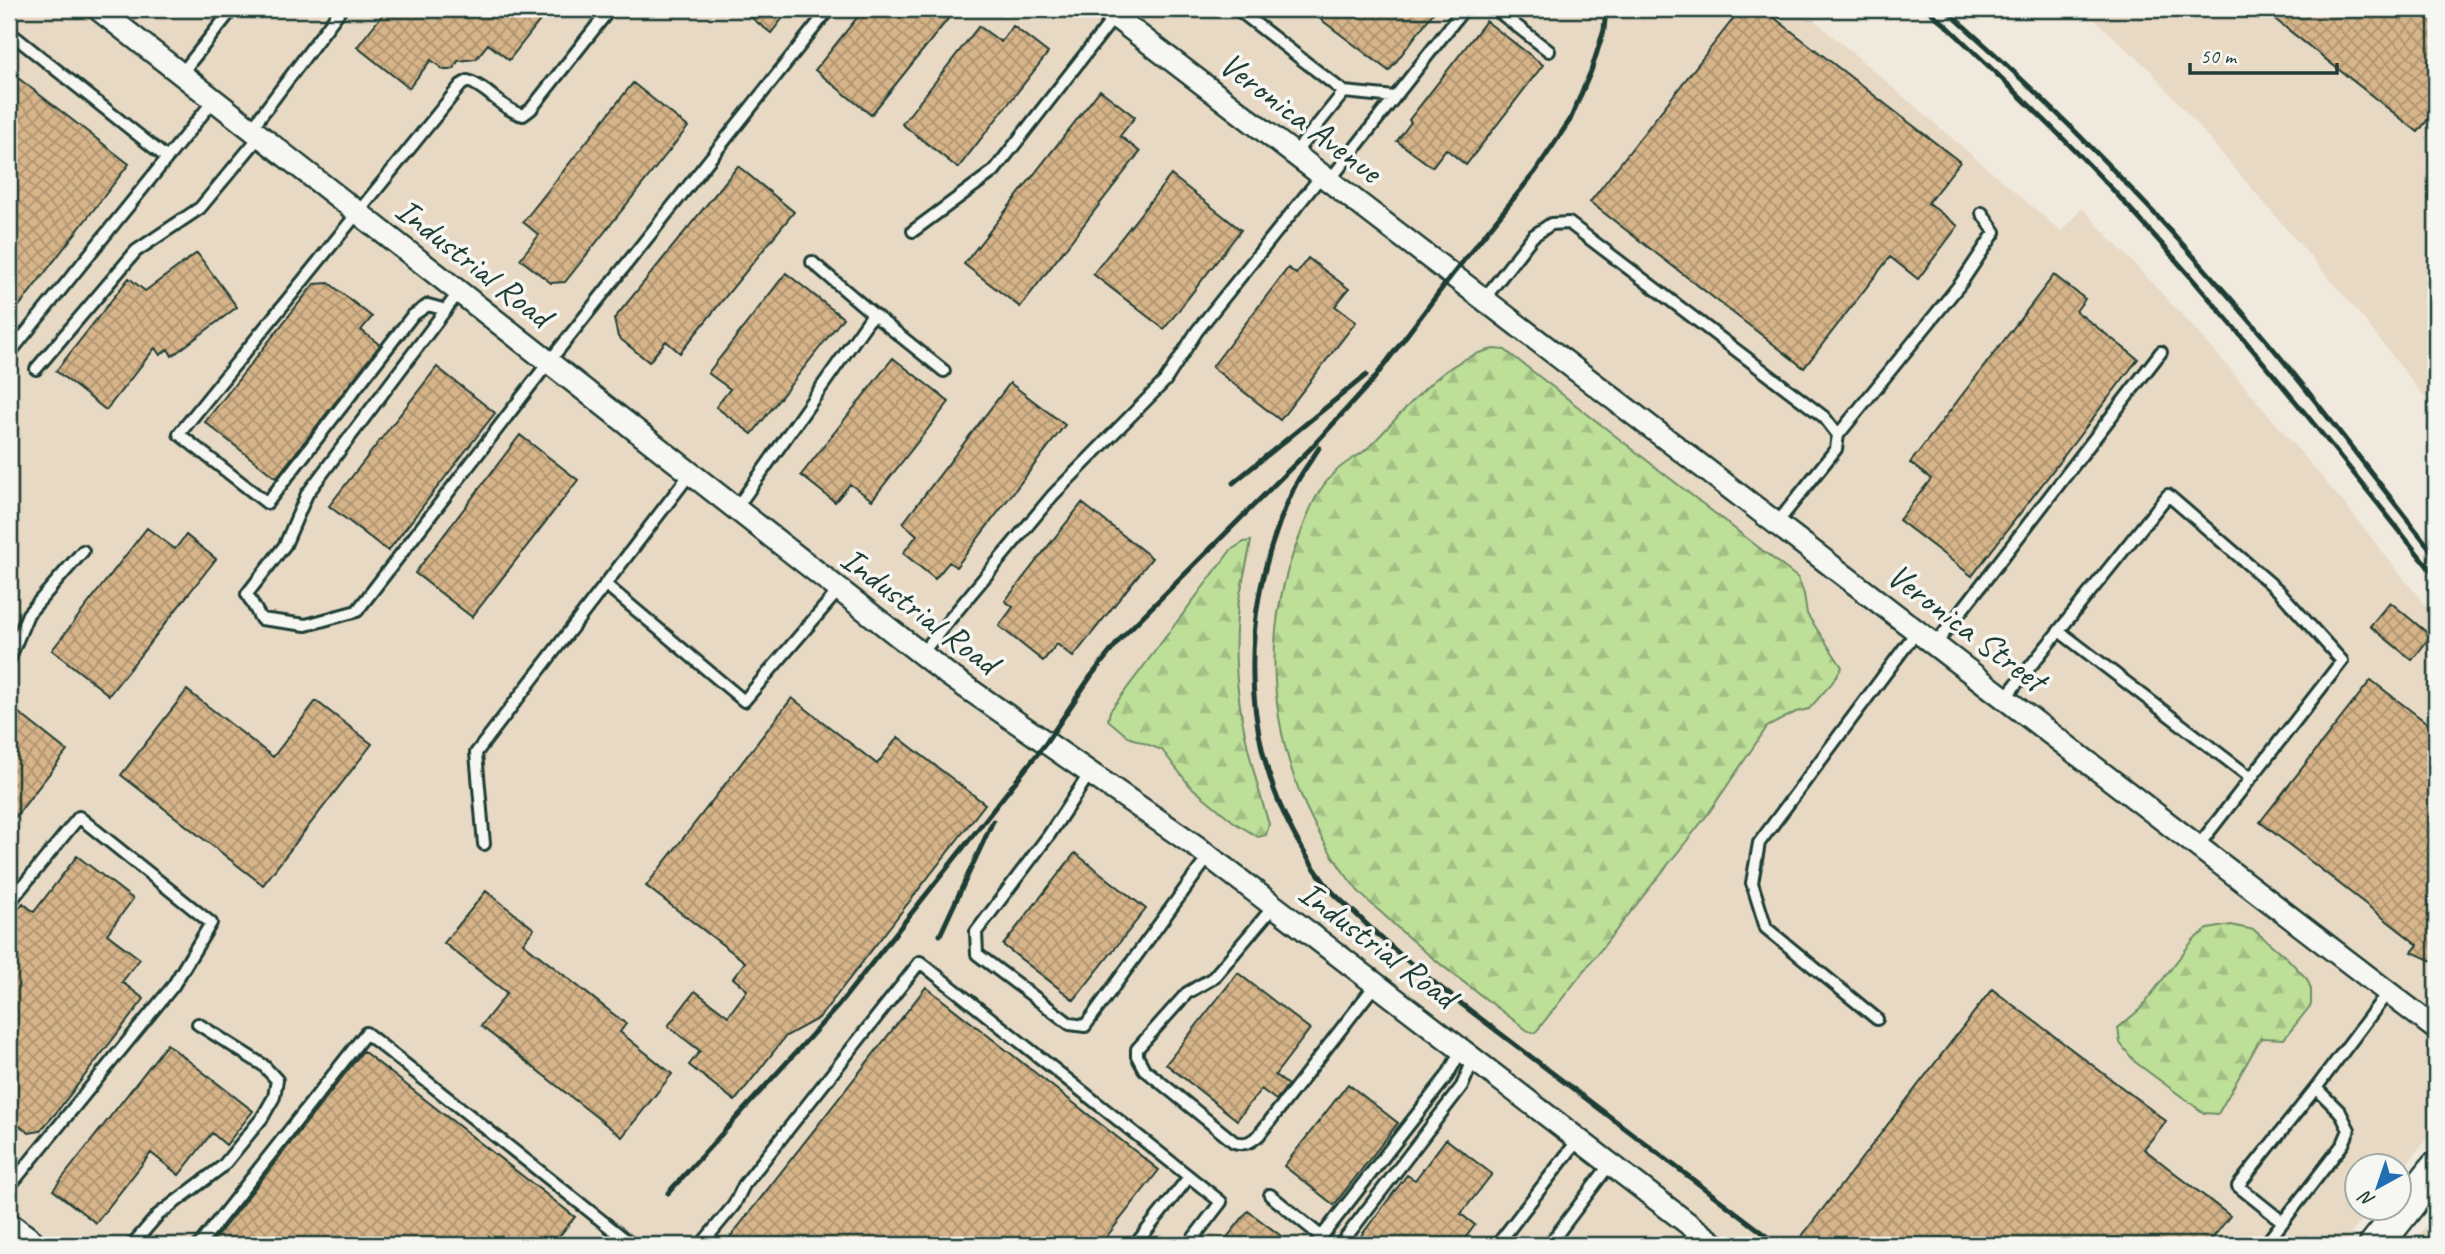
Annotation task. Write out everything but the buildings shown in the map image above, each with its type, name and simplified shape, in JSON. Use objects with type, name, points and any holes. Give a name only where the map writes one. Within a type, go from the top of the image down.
[{"type":"street","name":"Industrial Road","points":[[99,9],[357,212],[452,301],[548,362],[921,654],[1209,856],[1716,1245]]},
{"type":"street","name":"Veronica Avenue","points":[[1110,12],[1456,278]]},
{"type":"street","name":"Veronica Street","points":[[1456,278],[2436,1029]]},
{"type":"street","points":[[2376,1245],[2436,1169]]},
{"type":"street","points":[[9,1230],[29,1245]]},
{"type":"lane","points":[[181,74],[227,16],[218,9]]},
{"type":"lane","points":[[36,369],[136,251],[200,208],[256,133],[341,9]]},
{"type":"lane","points":[[452,301],[428,305],[412,316],[267,503],[179,434],[461,85],[468,82],[478,85],[509,109],[523,115],[531,109],[610,9]]},
{"type":"lane","points":[[452,301],[307,494],[285,545],[247,594],[261,619],[306,625],[357,611],[548,362],[829,9]]},
{"type":"lane","points":[[1237,9],[1344,92],[1395,97]]},
{"type":"lane","points":[[921,654],[1053,495],[1165,381],[1197,331],[1395,97],[1464,9]]},
{"type":"lane","points":[[1495,9],[1549,51]]},
{"type":"lane","points":[[913,231],[994,172],[1110,12]]},
{"type":"lane","points":[[9,32],[167,158]]},
{"type":"lane","points":[[1294,154],[1344,92]]},
{"type":"lane","points":[[9,354],[214,100]]},
{"type":"lane","points":[[1777,523],[1836,449],[1838,435],[1961,283],[1995,232],[1982,213]]},
{"type":"lane","points":[[1484,299],[1533,236],[1551,223],[1569,223],[1824,417],[1838,435]]},
{"type":"lane","points":[[812,262],[944,371]]},
{"type":"lane","points":[[736,510],[873,314]]},
{"type":"lane","points":[[1935,645],[2161,352]]},
{"type":"lane","points":[[484,844],[476,753],[690,474]]},
{"type":"lane","points":[[2005,698],[2168,495],[2279,591],[2342,661],[2198,846]]},
{"type":"lane","points":[[9,660],[28,614],[83,551]]},
{"type":"lane","points":[[605,584],[744,701],[838,590]]},
{"type":"lane","points":[[1877,1019],[1766,928],[1752,883],[1759,843],[1917,631]]},
{"type":"lane","points":[[2059,631],[2251,778]]},
{"type":"lane","points":[[1090,773],[1049,835],[976,932],[976,954],[1070,1024],[1085,1026],[1209,856]]},
{"type":"lane","points":[[9,903],[79,817],[211,923],[173,986],[9,1187]]},
{"type":"lane","points":[[1274,906],[1213,978],[1187,993],[1137,1049],[1137,1056],[1144,1069],[1234,1142],[1243,1144],[1259,1135],[1376,984]]},
{"type":"lane","points":[[701,1245],[733,1205],[744,1185],[920,962],[1221,1202],[1188,1245]]},
{"type":"lane","points":[[2283,1222],[2238,1186],[2388,992]]},
{"type":"lane","points":[[132,1245],[158,1215],[223,1166],[262,1118],[274,1097],[277,1080],[263,1065],[198,1024]]},
{"type":"lane","points":[[199,1245],[366,1033],[631,1244],[629,1245]]},
{"type":"lane","points":[[1270,1195],[1319,1241],[1447,1076],[1468,1054]]},
{"type":"lane","points":[[1340,1245],[1462,1086],[1468,1054]]},
{"type":"lane","points":[[2265,1245],[2343,1144],[2349,1130],[2340,1112],[2316,1088]]},
{"type":"lane","points":[[1497,1245],[1578,1140]]},
{"type":"lane","points":[[1549,1245],[1610,1164]]},
{"type":"lane","points":[[1135,1245],[1189,1177]]},
{"type":"shaded area","points":[[9,9],[1801,9],[2062,232],[2082,208],[2206,341],[2346,506],[2436,619],[2436,1126],[2414,1155],[2414,1152],[2344,1152],[2344,1222],[2361,1222],[2342,1245],[43,1245],[9,1218]]},
{"type":"shaded area","points":[[2083,9],[2436,9],[2436,412],[2358,312],[2150,70]]},
{"type":"shaded area","points":[[2436,1214],[2436,1245],[2411,1245],[2415,1241]]},
{"type":"green space","points":[[1494,349],[1505,350],[1798,578],[1807,614],[1842,667],[1809,709],[1796,712],[1767,727],[1708,814],[1535,1033],[1528,1031],[1436,961],[1354,886],[1327,847],[1306,806],[1290,763],[1279,719],[1275,674],[1276,628],[1284,583],[1306,519],[1321,489],[1339,468],[1368,448],[1440,375],[1475,355]]},
{"type":"green space","points":[[1251,541],[1238,607],[1236,669],[1242,721],[1269,824],[1266,835],[1258,837],[1235,823],[1190,786],[1162,750],[1128,737],[1108,720],[1110,711],[1231,550]]},
{"type":"green space","points":[[2231,925],[2254,930],[2288,959],[2307,979],[2311,989],[2311,1005],[2284,1039],[2261,1038],[2218,1114],[2204,1113],[2135,1062],[2120,1043],[2118,1028],[2139,1010],[2194,939],[2208,929]]},
{"type":"railway","points":[[668,1193],[838,1006],[1046,743],[1091,676],[1122,637],[1312,447],[1373,380],[1452,275],[1535,172],[1570,120],[1591,71],[1604,30],[1606,9]]},
{"type":"railway","points":[[1927,9],[2052,127],[2113,190],[2278,380],[2436,577]]},
{"type":"railway","points":[[1945,9],[2033,90],[2117,174],[2198,262],[2296,377],[2436,556]]},
{"type":"railway","points":[[1233,483],[1366,375]]},
{"type":"railway","points":[[1319,448],[1296,483],[1274,538],[1261,589],[1254,640],[1254,691],[1260,741],[1274,790],[1296,838],[1332,891],[1408,961],[1779,1245]]},
{"type":"railway","points":[[940,935],[993,821]]}]
